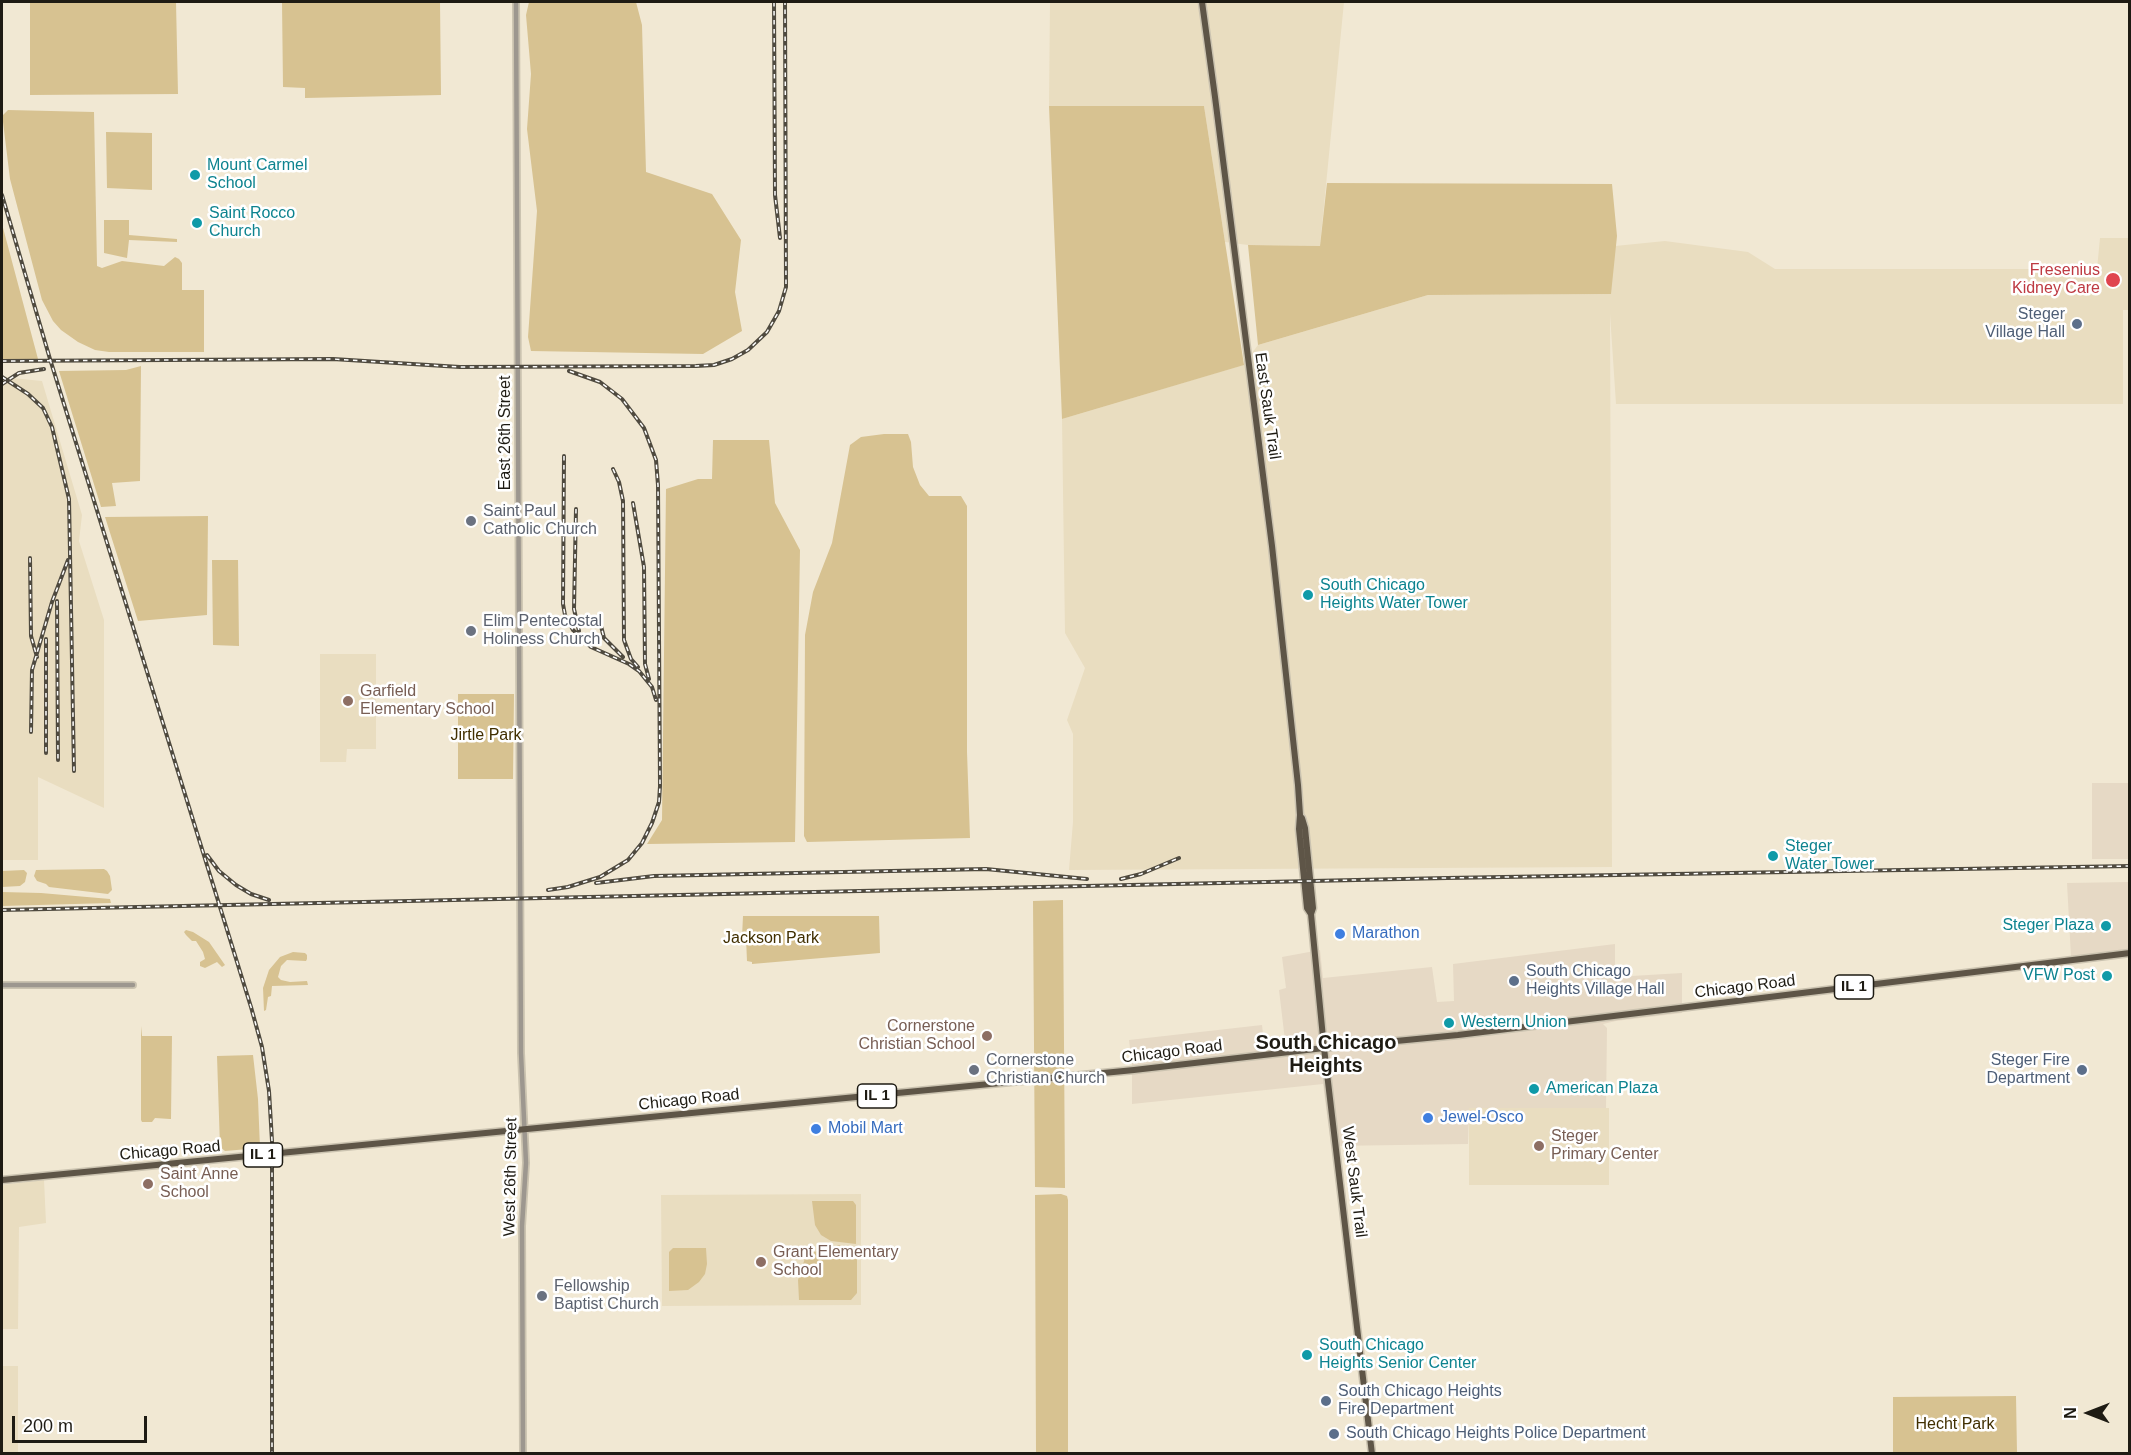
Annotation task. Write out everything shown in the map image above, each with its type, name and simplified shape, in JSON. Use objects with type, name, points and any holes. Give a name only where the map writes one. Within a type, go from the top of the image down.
[{"type":"main road","name":"East Sauk Trail","points":[[1202,2],[1272,546],[1300,815],[1299,829],[1308,884]]},
{"type":"main road","name":"West Sauk Trail","points":[[1308,884],[1307,908],[1311,914],[1324,1048],[1372,1454]]},
{"type":"main road","name":"Chicago Road","points":[[2,1180],[1123,1072],[1458,1035],[2130,953]]},
{"type":"street","name":"East 26th Street","points":[[516,2],[520,900]]},
{"type":"street","name":"West 26th Street","points":[[520,900],[521,1053],[526,1163],[522,1226],[523,1454]]},
{"type":"street","points":[[2,985],[133,985]]},
{"type":"shaded area","points":[[1050,2],[1344,2],[1320,246],[1248,245],[1225,242],[1204,106],[1049,106]]},
{"type":"shaded area","points":[[2100,238],[2129,238],[2129,310],[2123,310],[2123,404],[1616,404],[1610,314],[1612,867],[1069,870],[1073,822],[1073,734],[1067,720],[1085,668],[1065,633],[1062,419],[1243,365],[1258,345],[1428,295],[1610,294],[1615,246],[1665,241],[1748,252],[1775,269],[2097,269]]},
{"type":"shaded area","points":[[2,377],[42,381],[82,515],[79,541],[104,620],[104,808],[38,777],[38,860],[2,860]]},
{"type":"shaded area","name":"Garfield Elementary School","points":[[320,654],[376,654],[376,749],[347,749],[346,762],[320,762]]},
{"type":"shaded area","points":[[2092,783],[2129,783],[2129,859],[2092,859]]},
{"type":"shaded area","name":"Steger Plaza","points":[[2129,882],[2129,949],[2071,957],[2067,883]]},
{"type":"shaded area","points":[[1615,944],[1615,977],[1682,973],[1682,1013],[1603,1024],[1607,1028],[1606,1108],[1469,1108],[1468,1144],[1331,1146],[1323,1084],[1132,1104],[1132,1065],[1129,1040],[1262,1025],[1265,1051],[1286,1049],[1279,990],[1286,988],[1282,957],[1320,950],[1323,978],[1432,967],[1437,1002],[1454,1001],[1453,964]]},
{"type":"shaded area","name":"Steger Primary Center","points":[[1469,1108],[1609,1108],[1609,1185],[1469,1185]]},
{"type":"shaded area","points":[[44,1180],[46,1223],[19,1227],[18,1329],[2,1329],[2,1185]]},
{"type":"shaded area","name":"Grant Elementary School","points":[[861,1194],[861,1305],[662,1306],[661,1195]]},
{"type":"shaded area","points":[[2,1366],[18,1366],[18,1453],[2,1453]]},
{"type":"green space","points":[[30,2],[176,2],[178,94],[30,95]]},
{"type":"green space","points":[[282,2],[440,2],[441,95],[305,98],[305,88],[283,87]]},
{"type":"green space","points":[[529,2],[636,2],[642,25],[646,172],[712,194],[741,240],[735,292],[742,331],[703,354],[531,351],[528,337],[537,211],[527,129],[531,74],[526,15]]},
{"type":"green space","points":[[1049,106],[1204,106],[1244,365],[1062,419]]},
{"type":"green space","points":[[8,110],[94,112],[97,266],[102,268],[122,261],[164,266],[175,257],[179,259],[182,263],[182,290],[204,290],[204,352],[95,350],[78,342],[53,321],[42,300],[10,179],[3,122],[3,115]]},
{"type":"green space","points":[[106,132],[152,133],[152,190],[107,188]]},
{"type":"green space","points":[[1327,183],[1612,184],[1617,236],[1611,294],[1428,295],[1258,345],[1248,245],[1320,246]]},
{"type":"green space","points":[[104,220],[129,220],[129,235],[177,239],[177,242],[129,240],[127,258],[104,253]]},
{"type":"green space","points":[[2,224],[38,359],[2,359]]},
{"type":"green space","points":[[141,366],[140,481],[112,483],[116,506],[101,507],[59,371],[126,370]]},
{"type":"green space","points":[[908,434],[913,467],[920,485],[929,496],[961,496],[967,506],[967,752],[970,838],[807,842],[804,836],[805,635],[813,592],[832,543],[850,445],[861,437]]},
{"type":"green space","points":[[713,440],[769,440],[775,503],[800,550],[795,842],[647,844],[662,820],[666,489],[698,479],[712,479]]},
{"type":"green space","points":[[208,516],[207,615],[138,621],[105,517]]},
{"type":"green space","points":[[212,560],[238,560],[239,646],[213,645]]},
{"type":"green space","name":"Jirtle Park","points":[[458,694],[514,694],[513,779],[458,779]]},
{"type":"green space","points":[[104,869],[110,876],[112,890],[108,894],[49,887],[37,881],[34,876],[36,870]]},
{"type":"green space","points":[[24,870],[27,873],[25,882],[20,886],[2,887],[2,871]]},
{"type":"green space","points":[[2,892],[110,899],[111,903],[2,906]]},
{"type":"green space","points":[[1063,900],[1065,1188],[1035,1187],[1033,901]]},
{"type":"green space","name":"Jackson Park","points":[[743,916],[879,916],[880,953],[752,964],[747,961],[746,938],[742,937]]},
{"type":"green space","points":[[186,930],[209,942],[225,965],[222,967],[217,962],[205,968],[200,966],[200,962],[205,959],[203,952],[196,941],[192,941],[186,935],[184,932]]},
{"type":"green space","points":[[293,952],[305,953],[306,961],[287,960],[281,966],[278,977],[290,982],[307,981],[308,985],[272,986],[271,996],[268,997],[264,1011],[263,988],[269,970],[280,957]]},
{"type":"green space","points":[[141,1026],[142,1036],[172,1036],[171,1119],[155,1118],[152,1122],[141,1120]]},
{"type":"green space","points":[[253,1055],[260,1148],[225,1151],[220,1147],[217,1056]]},
{"type":"green space","points":[[1061,1194],[1067,1196],[1068,1200],[1068,1453],[1036,1453],[1035,1195]]},
{"type":"green space","points":[[812,1201],[853,1201],[856,1205],[856,1244],[831,1241],[821,1235],[815,1225]]},
{"type":"green space","points":[[837,1245],[857,1249],[857,1293],[851,1300],[799,1300],[798,1280],[805,1258],[811,1253]]},
{"type":"green space","points":[[673,1248],[706,1248],[705,1274],[688,1290],[669,1291],[669,1252]]},
{"type":"green space","name":"Hecht Park","points":[[2016,1396],[2017,1453],[1893,1453],[1893,1397]]},
{"type":"railway","points":[[774,2],[775,195],[780,238]]},
{"type":"railway","points":[[2,361],[333,359],[460,367],[696,366],[714,365],[732,359],[748,350],[767,332],[779,311],[786,287],[785,2]]},
{"type":"railway","points":[[2,195],[50,359],[262,1047],[269,1091],[272,1141],[272,1454]]},
{"type":"railway","points":[[2,384],[19,373],[44,369]]},
{"type":"railway","points":[[548,890],[568,887],[600,877],[628,860],[642,843],[652,823],[659,802],[660,786],[656,460],[644,428],[622,399],[600,382],[569,371]]},
{"type":"railway","points":[[2,377],[28,394],[43,408],[52,427],[69,499],[74,771]]},
{"type":"railway","points":[[564,456],[563,604],[565,615],[573,630],[591,647],[639,671],[652,687],[656,700]]},
{"type":"railway","points":[[613,469],[619,482],[623,501],[624,640],[631,659],[638,667]]},
{"type":"railway","points":[[633,503],[644,567],[645,664],[649,679]]},
{"type":"railway","points":[[576,509],[574,609],[579,631]]},
{"type":"railway","points":[[30,558],[31,636],[37,657]]},
{"type":"railway","points":[[31,732],[32,670],[52,602],[68,560]]},
{"type":"railway","points":[[57,601],[58,760]]},
{"type":"railway","points":[[600,622],[604,638],[623,657]]},
{"type":"railway","points":[[46,639],[46,753]]},
{"type":"railway","points":[[207,855],[219,871],[236,885],[251,894],[269,900]]},
{"type":"railway","points":[[1121,879],[1141,874],[1179,858]]},
{"type":"railway","points":[[2,910],[1447,878],[2130,866]]},
{"type":"railway","points":[[596,883],[654,876],[986,869],[1087,879]]},
{"type":"place","name":"Mount Carmel School","points":[[195,175]]},
{"type":"place","name":"Saint Rocco Church","points":[[197,223]]},
{"type":"place","name":"Fresenius Kidney Care","points":[[2113,280]]},
{"type":"place","name":"Steger Village Hall","points":[[2077,324]]},
{"type":"place","name":"Saint Paul Catholic Church","points":[[471,521]]},
{"type":"place","name":"South Chicago Heights Water Tower","points":[[1308,595]]},
{"type":"place","name":"Elim Pentecostal Holiness Church","points":[[471,631]]},
{"type":"place","name":"Garfield Elementary School","points":[[348,701]]},
{"type":"place","name":"Steger Water Tower","points":[[1773,856]]},
{"type":"place","name":"Steger Plaza","points":[[2106,926]]},
{"type":"place","name":"Marathon","points":[[1340,934]]},
{"type":"place","name":"VFW Post","points":[[2107,976]]},
{"type":"place","name":"South Chicago Heights Village Hall","points":[[1514,981]]},
{"type":"place","name":"Western Union","points":[[1449,1023]]},
{"type":"place","name":"Cornerstone Christian School","points":[[987,1036]]},
{"type":"place","name":"Cornerstone Christian Church","points":[[974,1070]]},
{"type":"place","name":"Steger Fire Department","points":[[2082,1070]]},
{"type":"place","name":"American Plaza","points":[[1534,1089]]},
{"type":"place","name":"Jewel-Osco","points":[[1428,1118]]},
{"type":"place","name":"Mobil Mart","points":[[816,1129]]},
{"type":"place","name":"Steger Primary Center","points":[[1539,1146]]},
{"type":"place","name":"Saint Anne School","points":[[148,1184]]},
{"type":"place","name":"Grant Elementary School","points":[[761,1262]]},
{"type":"place","name":"Fellowship Baptist Church","points":[[542,1296]]},
{"type":"place","name":"South Chicago Heights Senior Center","points":[[1307,1355]]},
{"type":"place","name":"South Chicago Heights Fire Department","points":[[1326,1401]]},
{"type":"place","name":"South Chicago Heights Police Department","points":[[1334,1434]]},
{"type":"district","name":"South Chicago Heights","points":[[1326,1054]]}]
